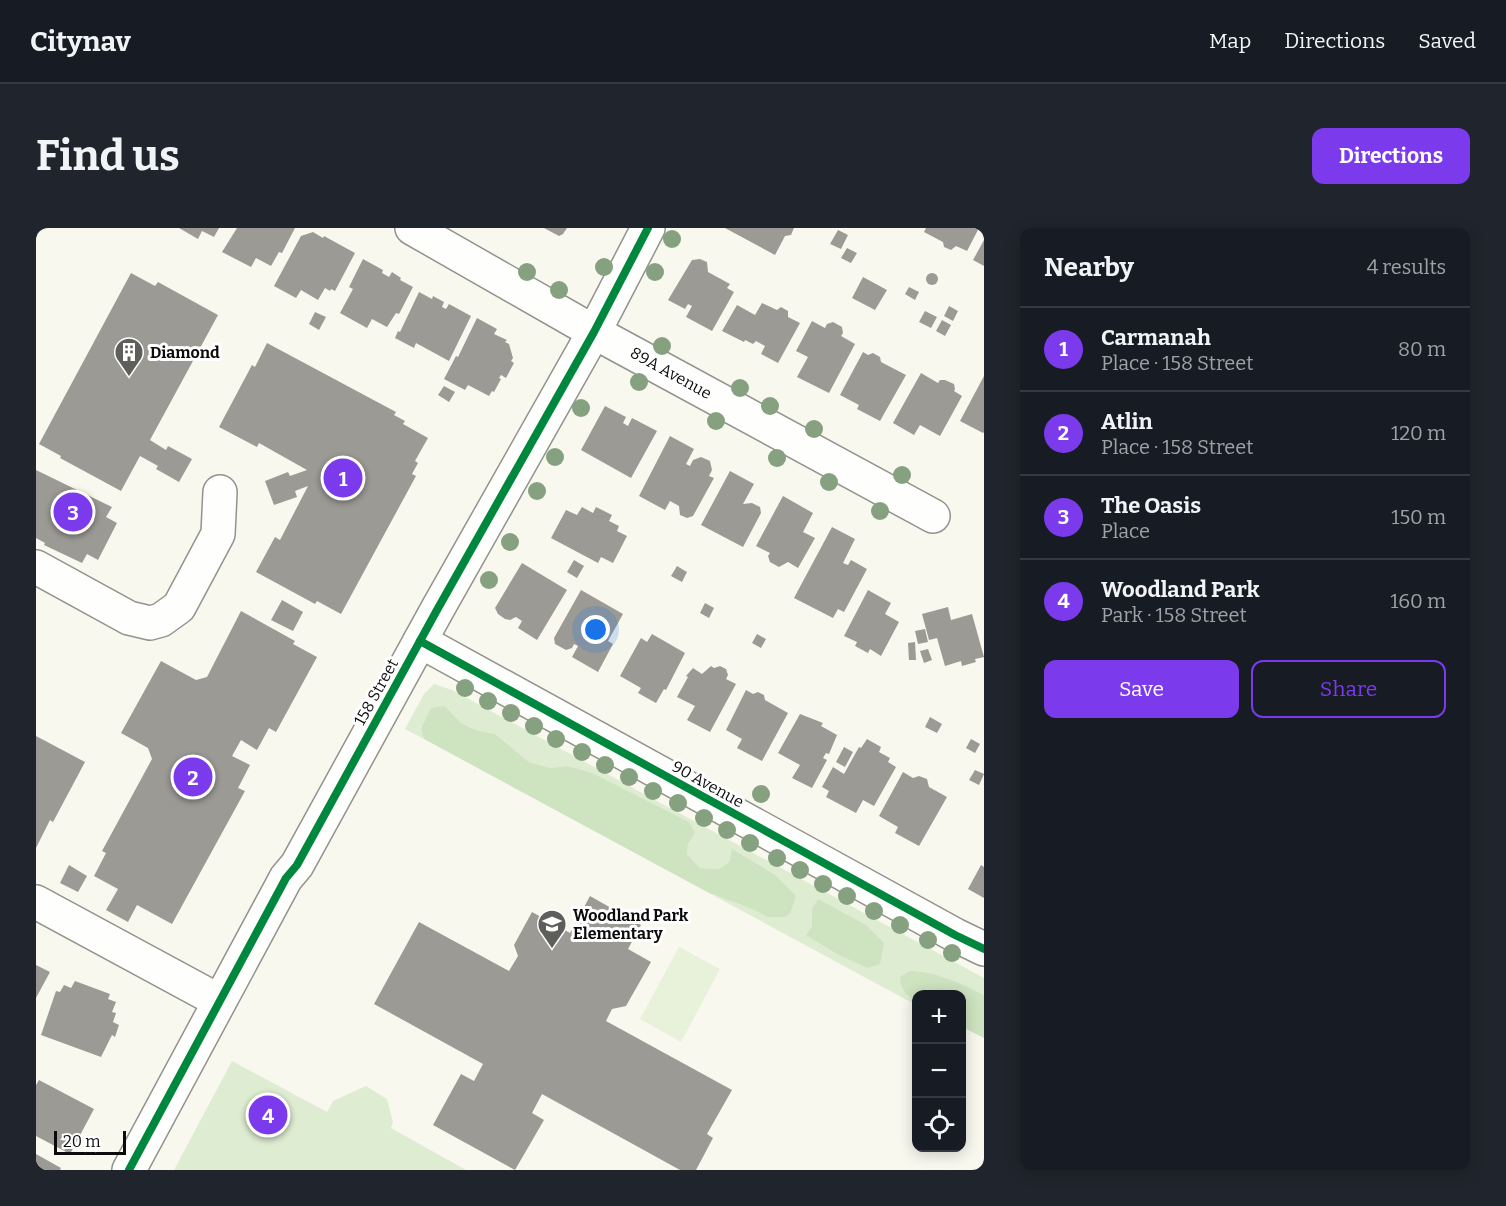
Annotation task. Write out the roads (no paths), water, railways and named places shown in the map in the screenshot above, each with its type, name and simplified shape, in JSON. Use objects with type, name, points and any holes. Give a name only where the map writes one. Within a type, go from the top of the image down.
[{"type":"street","name":"89A Avenue","points":[[412,228],[594,332],[933,516]]},
{"type":"street","name":"158 Street","points":[[129,1170],[286,878],[297,865],[594,332],[648,228]]},
{"type":"street","points":[[36,567],[129,618],[150,623],[162,620],[178,607],[218,534],[220,492]]},
{"type":"street","name":"90 Avenue","points":[[420,641],[984,949]]},
{"type":"street","points":[[36,902],[219,1001]]},
{"type":"place","name":"Diamond","points":[[129,378]]},
{"type":"place","name":"Carmanah","points":[[343,478]]},
{"type":"place","name":"The Oasis","points":[[73,512]]},
{"type":"place","name":"Atlin","points":[[193,777]]},
{"type":"place","name":"Woodland Park Elementary","points":[[552,950]]},
{"type":"place","name":"Woodland Park","points":[[268,1115]]}]
